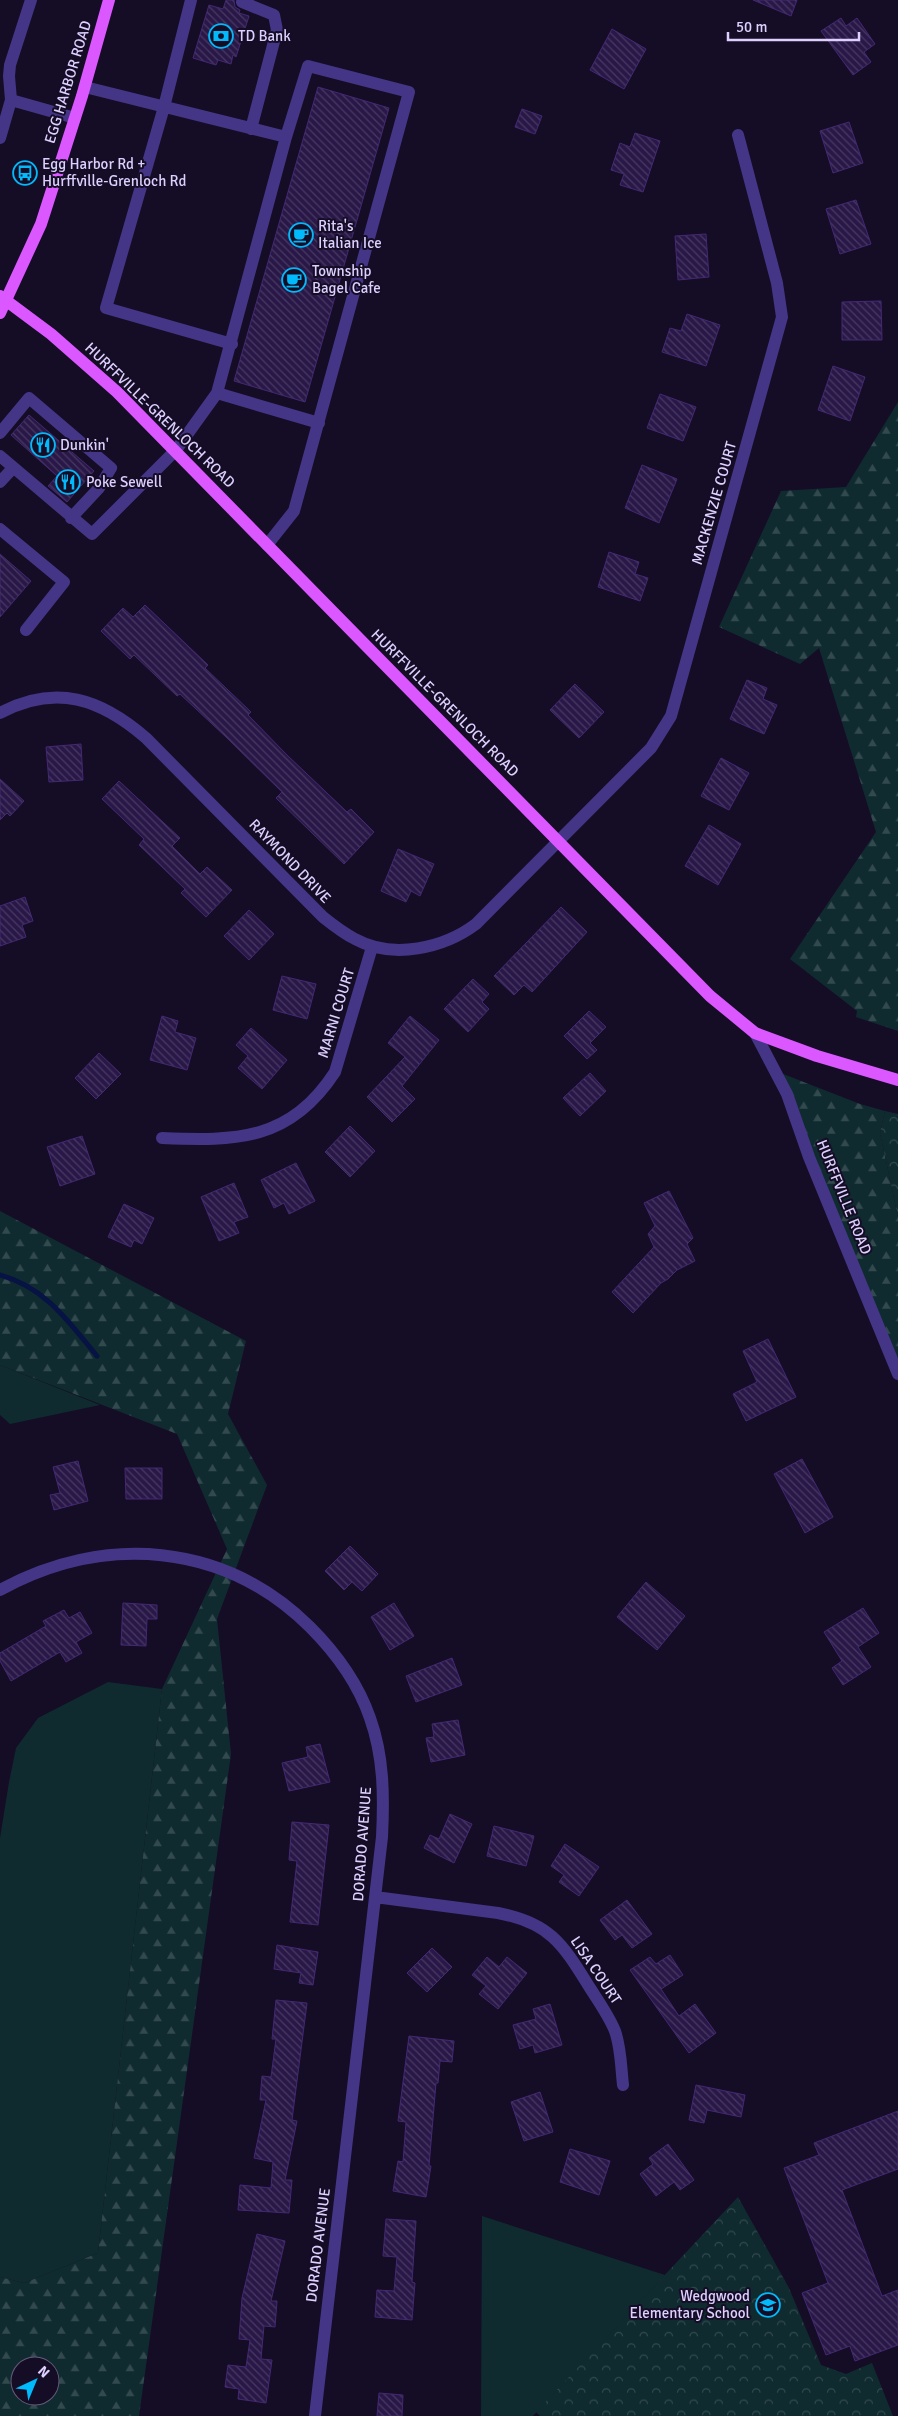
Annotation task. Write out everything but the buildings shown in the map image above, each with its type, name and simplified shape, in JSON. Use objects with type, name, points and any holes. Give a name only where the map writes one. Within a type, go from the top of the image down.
[{"type":"main road","name":"EGG HARBOR ROAD","points":[[0,313],[3,298],[41,224],[75,118],[109,0]]},
{"type":"main road","name":"HURFFVILLE-GRENLOCH ROAD","points":[[3,298],[51,334],[102,379],[176,450],[710,996],[755,1033],[817,1056],[898,1080]]},
{"type":"street","points":[[0,138],[11,100],[8,76],[10,65],[31,0]]},
{"type":"street","points":[[191,0],[164,107],[106,308],[232,344]]},
{"type":"street","points":[[242,2],[274,15],[277,30],[251,129]]},
{"type":"street","points":[[0,456],[92,534],[176,450],[218,393],[286,137],[308,66],[409,92],[294,511],[267,545]]},
{"type":"street","points":[[84,87],[286,137]]},
{"type":"street","points":[[11,100],[75,118]]},
{"type":"street","name":"MACKENZIE COURT","points":[[558,840],[651,748],[671,716],[782,317],[777,283],[738,135]]},
{"type":"street","points":[[218,393],[319,423]]},
{"type":"street","points":[[0,433],[29,398],[110,468],[98,488],[72,518]]},
{"type":"street","points":[[0,482],[14,468]]},
{"type":"street","points":[[0,529],[64,582],[26,630]]},
{"type":"street","name":"RAYMOND DRIVE","points":[[0,713],[33,700],[49,697],[68,698],[91,702],[126,720],[323,917],[356,940],[372,947],[414,949],[438,944],[459,936],[493,907],[558,840]]},
{"type":"street","name":"MARNI COURT","points":[[162,1138],[221,1139],[256,1134],[293,1117],[306,1107],[328,1083],[335,1072],[372,947]]},
{"type":"street","name":"HURFFVILLE ROAD","points":[[755,1033],[788,1094],[809,1157],[898,1374]]},
{"type":"street","name":"DORADO AVENUE","points":[[0,1590],[31,1574],[100,1555],[139,1553],[178,1557],[225,1571],[260,1588],[294,1612],[328,1646],[348,1674],[364,1704],[375,1735],[384,1787],[382,1837],[315,2416]]},
{"type":"street","name":"LISA COURT","points":[[375,1897],[498,1913],[540,1926],[568,1954],[610,2020],[619,2047],[623,2085]]},
{"type":"green space","points":[[898,402],[898,1031],[856,1017],[857,1011],[790,959],[876,832],[819,648],[800,664],[719,627],[781,491],[846,487]]},
{"type":"green space","points":[[778,1072],[860,1104],[885,1111],[880,1133],[898,1217],[898,1382]]},
{"type":"green space","points":[[885,1111],[898,1114],[898,1217],[880,1133]]},
{"type":"green space","points":[[0,1211],[246,1341],[228,1414],[267,1485],[217,1619],[231,1754],[139,2416],[0,2416],[0,2277],[24,2283],[98,2253],[162,1689],[227,1549],[177,1434],[0,1365]]},
{"type":"green space","points":[[0,1365],[100,1405],[10,1424],[0,1415]]},
{"type":"green space","points":[[108,1682],[162,1689],[98,2253],[24,2283],[0,2277],[0,1838],[16,1748],[38,1718]]},
{"type":"green space","points":[[738,2197],[789,2288],[821,2365],[846,2374],[872,2363],[893,2416],[540,2416],[536,2412]]},
{"type":"green space","points":[[482,2216],[665,2275],[533,2416],[481,2416]]},
{"type":"waterway","points":[[0,1275],[30,1288],[55,1307],[97,1356]]},
{"type":"place","name":"TD Bank","points":[[221,36]]},
{"type":"place","name":"Egg Harbor Rd + Hurffville-Grenloch Rd","points":[[25,173]]},
{"type":"place","name":"Rita's Italian Ice","points":[[301,235]]},
{"type":"place","name":"Township Bagel Cafe","points":[[294,280]]},
{"type":"place","name":"Dunkin'","points":[[43,445]]},
{"type":"place","name":"Poke Sewell","points":[[68,482]]},
{"type":"place","name":"Wedgwood Elementary School","points":[[768,2305]]}]
